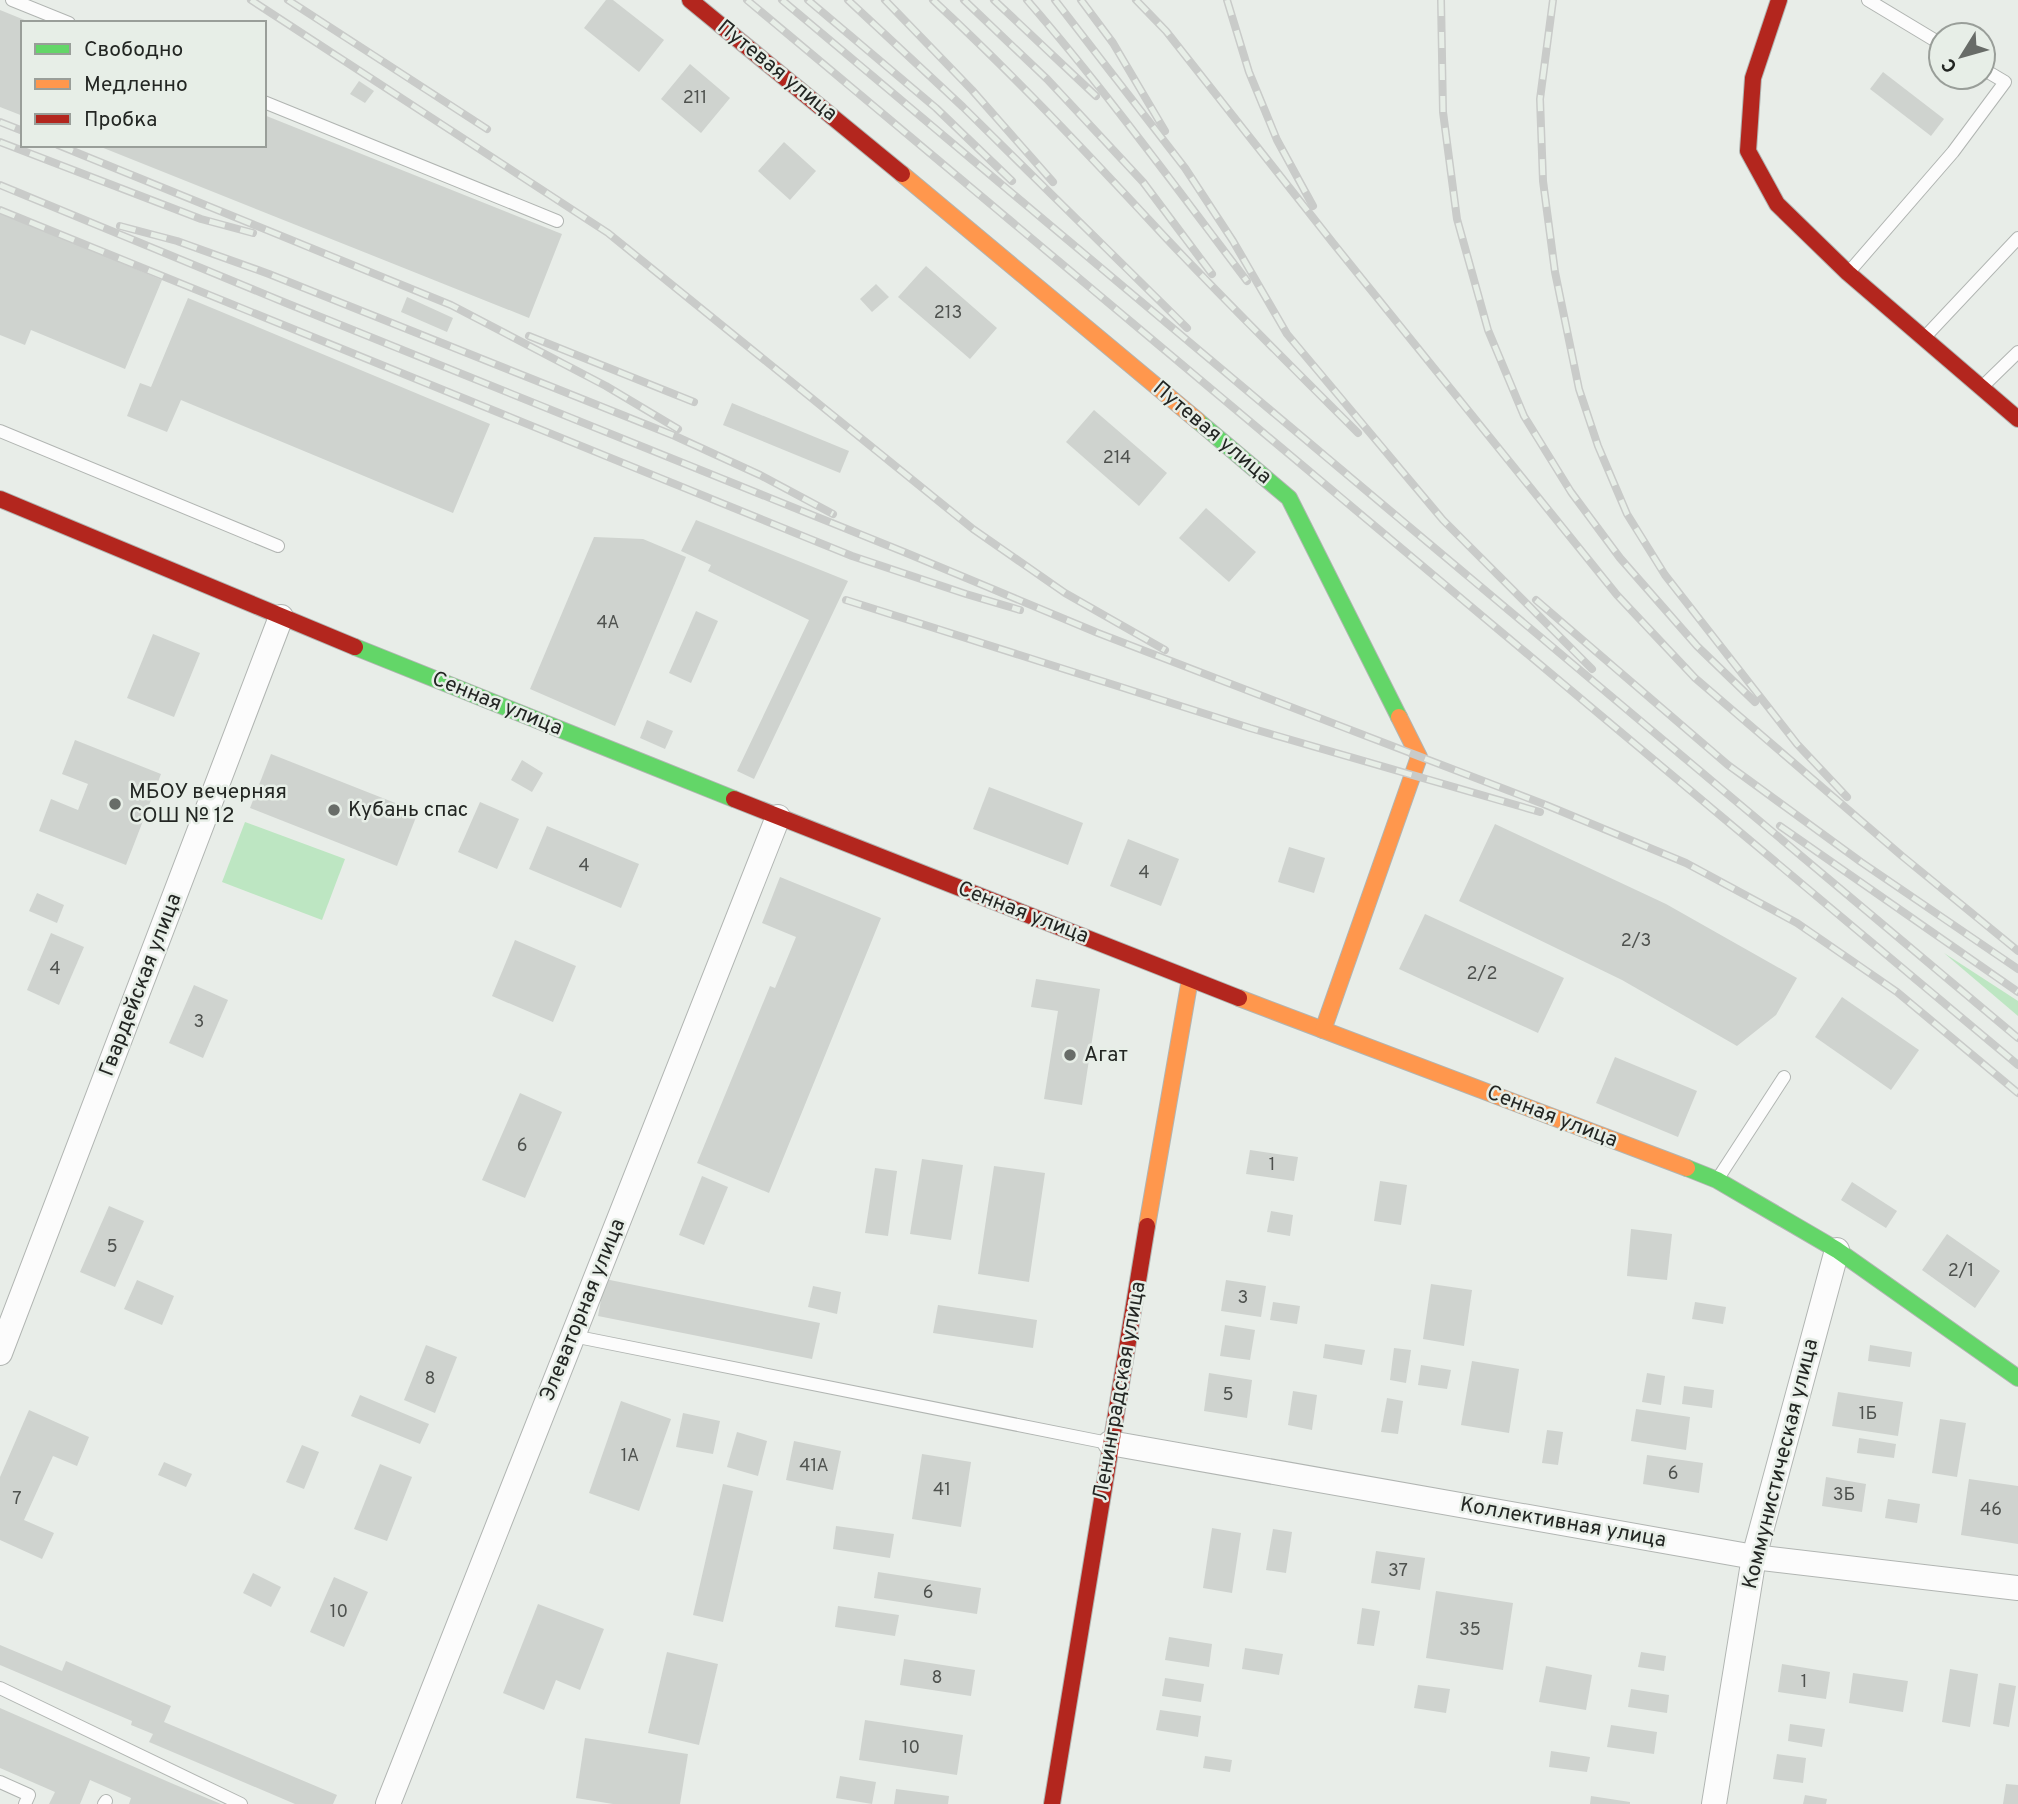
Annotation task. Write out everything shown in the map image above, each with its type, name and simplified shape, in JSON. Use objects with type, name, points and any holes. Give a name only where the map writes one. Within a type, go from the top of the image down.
[{"type":"street","name":"Путевая улица","points":[[690,0],[850,130],[1289,498],[1419,757],[1323,1030]]},
{"type":"street","points":[[1779,0],[1753,78],[1748,151],[1777,204],[1848,273],[2018,419]]},
{"type":"street","name":"Сенная улица","points":[[0,499],[281,617],[778,817],[1191,979],[1717,1180],[1837,1250],[2018,1378]]},
{"type":"street","name":"Гвардейская улица","points":[[0,1353],[281,617]]},
{"type":"street","name":"Элеваторная улица","points":[[388,1804],[778,817]]},
{"type":"street","name":"Ленинградская улица","points":[[1052,1804],[1110,1443],[1191,979]]},
{"type":"street","name":"Коммунистическая улица","points":[[1714,1804],[1754,1557],[1837,1250]]},
{"type":"street","name":"Коллективная улица","points":[[1110,1443],[1754,1557],[2018,1588]]},
{"type":"lane","points":[[12,0],[63,21]]},
{"type":"lane","points":[[1868,0],[1927,36]]},
{"type":"lane","points":[[1848,273],[1953,152],[2005,82],[1997,77]]},
{"type":"lane","points":[[266,103],[556,221]]},
{"type":"lane","points":[[1924,338],[2018,238]]},
{"type":"lane","points":[[1982,388],[2018,352]]},
{"type":"lane","points":[[0,431],[278,546]]},
{"type":"lane","points":[[1717,1180],[1784,1077]]},
{"type":"lane","points":[[573,1336],[1110,1443]]},
{"type":"lane","points":[[0,1688],[241,1804]]},
{"type":"lane","points":[[0,1782],[29,1795],[25,1804]]},
{"type":"green space","points":[[245,822],[345,859],[322,920],[222,882]]},
{"type":"green space","points":[[1944,953],[2018,1001],[2018,1016]]},
{"type":"building","points":[[606,0],[613,0],[664,40],[639,72],[584,28]]},
{"type":"building","points":[[0,10],[27,21],[21,21],[21,115],[0,107]]},
{"type":"building","points":[[690,64],[730,98],[701,133],[661,99]]},
{"type":"building","points":[[1883,72],[1944,119],[1931,136],[1870,89]]},
{"type":"building","points":[[359,81],[374,91],[365,103],[350,94]]},
{"type":"building","points":[[266,116],[562,234],[529,318],[101,147],[266,147]]},
{"type":"building","points":[[784,142],[816,171],[790,200],[758,171]]},
{"type":"building","points":[[0,212],[162,280],[125,369],[31,330],[25,345],[0,335]]},
{"type":"building","points":[[926,266],[997,328],[970,359],[898,297]]},
{"type":"building","points":[[876,284],[889,297],[872,312],[860,299]]},
{"type":"building","points":[[407,297],[453,318],[447,332],[401,312]]},
{"type":"building","points":[[188,298],[490,424],[453,513],[181,400],[167,432],[127,416],[140,383],[151,387]]},
{"type":"building","points":[[732,403],[849,451],[840,473],[723,425]]},
{"type":"building","points":[[1094,410],[1167,473],[1139,506],[1066,442]]},
{"type":"building","points":[[1206,508],[1256,552],[1229,582],[1179,538]]},
{"type":"building","points":[[696,520],[848,581],[754,779],[737,771],[809,620],[708,571],[711,565],[681,551]]},
{"type":"building","points":[[594,537],[643,539],[686,557],[615,726],[530,689]]},
{"type":"building","points":[[696,611],[718,621],[691,683],[669,673]]},
{"type":"building","points":[[153,634],[200,653],[174,717],[127,698]]},
{"type":"building","points":[[647,720],[673,731],[665,749],[640,738]]},
{"type":"building","name":"МБОУ вечерняя СОШ № 12","points":[[75,740],[161,774],[126,865],[39,831],[51,799],[78,810],[88,784],[62,774]]},
{"type":"building","name":"Кубань спас","points":[[271,754],[418,812],[397,866],[250,808]]},
{"type":"building","points":[[522,760],[543,773],[532,792],[511,780]]},
{"type":"building","points":[[989,787],[1083,823],[1068,865],[973,829]]},
{"type":"building","points":[[480,802],[519,819],[497,869],[458,852]]},
{"type":"building","points":[[1495,824],[1666,904],[1797,978],[1776,1015],[1737,1046],[1622,980],[1459,901]]},
{"type":"building","points":[[547,826],[639,864],[621,908],[529,869]]},
{"type":"building","points":[[1128,839],[1179,859],[1161,906],[1110,886]]},
{"type":"building","points":[[1289,847],[1325,858],[1314,893],[1278,882]]},
{"type":"building","points":[[780,877],[881,918],[769,1193],[697,1163],[770,986],[775,988],[796,937],[762,923]]},
{"type":"building","points":[[37,893],[64,905],[57,923],[29,911]]},
{"type":"building","points":[[1425,914],[1564,978],[1538,1033],[1399,969]]},
{"type":"building","points":[[51,933],[84,947],[59,1005],[27,990]]},
{"type":"building","points":[[515,940],[576,966],[553,1022],[492,996]]},
{"type":"building","name":"Агат","points":[[1036,979],[1100,989],[1082,1105],[1044,1099],[1058,1011],[1031,1007]]},
{"type":"building","points":[[194,985],[228,1000],[203,1058],[169,1043]]},
{"type":"building","points":[[1842,997],[1919,1050],[1891,1090],[1815,1037]]},
{"type":"building","points":[[1615,1057],[1697,1091],[1678,1137],[1596,1103]]},
{"type":"building","points":[[520,1093],[562,1112],[525,1198],[482,1180]]},
{"type":"building","points":[[1250,1150],[1298,1157],[1294,1181],[1246,1174]]},
{"type":"building","points":[[922,1159],[963,1165],[951,1240],[910,1234]]},
{"type":"building","points":[[994,1166],[1045,1173],[1029,1282],[978,1274]]},
{"type":"building","points":[[875,1168],[897,1171],[888,1236],[865,1233]]},
{"type":"building","points":[[702,1176],[728,1187],[704,1245],[679,1235]]},
{"type":"building","points":[[1380,1181],[1407,1185],[1401,1225],[1374,1221]]},
{"type":"building","points":[[1852,1182],[1897,1211],[1886,1228],[1841,1200]]},
{"type":"building","points":[[109,1206],[144,1221],[115,1287],[80,1272]]},
{"type":"building","points":[[1271,1211],[1293,1215],[1290,1236],[1267,1232]]},
{"type":"building","points":[[1631,1229],[1672,1234],[1667,1280],[1627,1276]]},
{"type":"building","points":[[1947,1234],[2000,1271],[1975,1308],[1922,1270]]},
{"type":"building","points":[[605,1279],[820,1323],[812,1359],[598,1316]]},
{"type":"building","points":[[137,1280],[174,1296],[162,1325],[124,1309]]},
{"type":"building","points":[[1226,1280],[1266,1286],[1261,1317],[1221,1311]]},
{"type":"building","points":[[1431,1284],[1472,1290],[1464,1346],[1423,1339]]},
{"type":"building","points":[[813,1286],[841,1292],[837,1314],[808,1307]]},
{"type":"building","points":[[1273,1302],[1300,1306],[1297,1324],[1270,1320]]},
{"type":"building","points":[[1695,1302],[1726,1307],[1723,1324],[1692,1319]]},
{"type":"building","points":[[938,1305],[1037,1320],[1033,1348],[933,1333]]},
{"type":"building","points":[[1225,1325],[1255,1330],[1250,1360],[1220,1356]]},
{"type":"building","points":[[1325,1344],[1365,1350],[1362,1365],[1323,1358]]},
{"type":"building","points":[[426,1345],[457,1357],[435,1413],[404,1400]]},
{"type":"building","points":[[1870,1345],[1912,1352],[1910,1367],[1868,1361]]},
{"type":"building","points":[[1394,1348],[1411,1350],[1406,1383],[1390,1380]]},
{"type":"building","points":[[1472,1361],[1519,1369],[1509,1433],[1461,1425]]},
{"type":"building","points":[[1421,1365],[1451,1370],[1447,1389],[1418,1385]]},
{"type":"building","points":[[1209,1373],[1252,1380],[1247,1418],[1204,1411]]},
{"type":"building","points":[[1647,1373],[1665,1376],[1661,1405],[1642,1402]]},
{"type":"building","points":[[1684,1386],[1714,1390],[1712,1408],[1682,1404]]},
{"type":"building","points":[[1293,1391],[1317,1395],[1312,1430],[1288,1425]]},
{"type":"building","points":[[1838,1392],[1903,1402],[1898,1436],[1832,1426]]},
{"type":"building","points":[[360,1395],[429,1424],[420,1444],[351,1416]]},
{"type":"building","points":[[1387,1398],[1403,1401],[1398,1434],[1381,1432]]},
{"type":"building","points":[[621,1401],[671,1419],[639,1511],[589,1493]]},
{"type":"building","points":[[1636,1409],[1690,1417],[1686,1450],[1631,1441]]},
{"type":"building","points":[[29,1410],[89,1437],[77,1466],[53,1456],[24,1520],[54,1533],[42,1559],[0,1540],[0,1477]]},
{"type":"building","points":[[683,1413],[720,1421],[713,1454],[676,1447]]},
{"type":"building","points":[[1940,1419],[1966,1423],[1957,1477],[1932,1473]]},
{"type":"building","points":[[1547,1430],[1563,1432],[1558,1465],[1542,1463]]},
{"type":"building","points":[[737,1432],[767,1441],[758,1476],[727,1467]]},
{"type":"building","points":[[1859,1438],[1896,1444],[1894,1458],[1857,1453]]},
{"type":"building","points":[[794,1441],[841,1451],[833,1490],[786,1480]]},
{"type":"building","points":[[302,1445],[319,1452],[304,1489],[286,1482]]},
{"type":"building","points":[[922,1454],[971,1462],[961,1527],[912,1519]]},
{"type":"building","points":[[1647,1455],[1703,1463],[1699,1493],[1643,1484]]},
{"type":"building","points":[[164,1462],[192,1474],[186,1487],[158,1475]]},
{"type":"building","points":[[380,1464],[412,1477],[387,1541],[354,1529]]},
{"type":"building","points":[[1826,1477],[1866,1484],[1862,1512],[1822,1506]]},
{"type":"building","points":[[1969,1479],[2018,1486],[2018,1544],[1961,1535]]},
{"type":"building","points":[[723,1484],[753,1491],[723,1622],[693,1615]]},
{"type":"building","points":[[1888,1499],[1920,1504],[1917,1523],[1885,1518]]},
{"type":"building","points":[[836,1526],[894,1534],[890,1558],[833,1549]]},
{"type":"building","points":[[1212,1528],[1241,1533],[1232,1593],[1203,1588]]},
{"type":"building","points":[[1273,1529],[1292,1532],[1286,1573],[1266,1570]]},
{"type":"building","points":[[1376,1551],[1425,1558],[1420,1590],[1371,1583]]},
{"type":"building","points":[[878,1572],[981,1588],[977,1614],[874,1598]]},
{"type":"building","points":[[253,1573],[281,1587],[271,1607],[243,1593]]},
{"type":"building","points":[[334,1577],[368,1592],[344,1647],[310,1632]]},
{"type":"building","points":[[1436,1591],[1513,1603],[1503,1670],[1426,1658]]},
{"type":"building","points":[[538,1604],[604,1629],[580,1690],[556,1680],[544,1710],[503,1693]]},
{"type":"building","points":[[838,1606],[899,1615],[895,1636],[835,1627]]},
{"type":"building","points":[[1362,1608],[1380,1611],[1374,1646],[1357,1644]]},
{"type":"building","points":[[1169,1637],[1212,1644],[1209,1667],[1165,1660]]},
{"type":"building","points":[[0,1645],[62,1671],[66,1661],[171,1706],[164,1722],[337,1795],[333,1804],[295,1804],[149,1742],[153,1734],[131,1725],[132,1721],[0,1665]]},
{"type":"building","points":[[1245,1648],[1283,1654],[1279,1675],[1242,1669]]},
{"type":"building","points":[[667,1652],[718,1664],[699,1745],[648,1733]]},
{"type":"building","points":[[1641,1652],[1666,1656],[1664,1671],[1638,1667]]},
{"type":"building","points":[[904,1659],[975,1670],[971,1696],[900,1685]]},
{"type":"building","points":[[1782,1664],[1830,1672],[1826,1699],[1778,1692]]},
{"type":"building","points":[[1546,1666],[1592,1675],[1586,1710],[1539,1702]]},
{"type":"building","points":[[1950,1669],[1978,1674],[1970,1727],[1942,1722]]},
{"type":"building","points":[[1853,1673],[1908,1681],[1903,1712],[1849,1703]]},
{"type":"building","points":[[1165,1678],[1204,1684],[1201,1702],[1162,1696]]},
{"type":"building","points":[[1999,1683],[2016,1686],[2009,1727],[1993,1724]]},
{"type":"building","points":[[1418,1685],[1450,1689],[1446,1713],[1414,1708]]},
{"type":"building","points":[[1631,1689],[1669,1695],[1667,1713],[1628,1707]]},
{"type":"building","points":[[0,1708],[221,1804],[129,1804],[131,1798],[90,1780],[80,1804],[49,1804],[55,1792],[0,1768]]},
{"type":"building","points":[[1160,1710],[1201,1716],[1198,1737],[1156,1730]]},
{"type":"building","points":[[865,1720],[963,1735],[957,1775],[859,1760]]},
{"type":"building","points":[[1790,1724],[1825,1729],[1822,1747],[1788,1741]]},
{"type":"building","points":[[1611,1725],[1657,1732],[1654,1754],[1607,1747]]},
{"type":"building","points":[[585,1738],[688,1754],[680,1804],[613,1804],[576,1798]]},
{"type":"building","points":[[1551,1751],[1590,1757],[1587,1772],[1549,1767]]},
{"type":"building","points":[[1777,1754],[1806,1758],[1803,1783],[1773,1779]]},
{"type":"building","points":[[1205,1756],[1232,1760],[1230,1772],[1203,1768]]},
{"type":"building","points":[[840,1776],[876,1782],[872,1804],[836,1798]]},
{"type":"building","points":[[2006,1784],[2018,1785],[2018,1804],[2003,1804]]},
{"type":"building","points":[[896,1789],[949,1796],[948,1804],[894,1804]]},
{"type":"building","points":[[1805,1795],[1827,1799],[1826,1804],[1803,1804]]},
{"type":"building","points":[[1591,1796],[1630,1802],[1630,1804],[1590,1804]]},
{"type":"railway","points":[[251,0],[608,233],[973,529],[1065,593],[1165,650]]},
{"type":"railway","points":[[288,0],[487,129]]},
{"type":"railway","points":[[747,0],[2018,1065]]},
{"type":"railway","points":[[782,0],[2018,1038]]},
{"type":"railway","points":[[808,0],[936,108],[1012,181]]},
{"type":"railway","points":[[848,0],[963,107],[1187,328]]},
{"type":"railway","points":[[885,0],[972,90],[1053,182]]},
{"type":"railway","points":[[933,0],[1022,86],[1212,286],[1358,433]]},
{"type":"railway","points":[[964,0],[1047,79],[1143,182],[1212,274]]},
{"type":"railway","points":[[994,0],[1096,96]]},
{"type":"railway","points":[[1027,0],[1112,103],[1247,281]]},
{"type":"railway","points":[[1055,0],[1185,168],[1233,241],[1287,334],[1443,520],[1592,669]]},
{"type":"railway","points":[[1081,0],[1113,43],[1165,131]]},
{"type":"railway","points":[[1136,0],[1166,31],[1617,595],[1695,678],[1902,856],[2018,951]]},
{"type":"railway","points":[[1227,0],[1249,72],[1277,140],[1313,206]]},
{"type":"railway","points":[[1441,0],[1443,112],[1457,219],[1488,330],[1524,416],[1571,492],[1620,558],[1697,646],[1755,702]]},
{"type":"railway","points":[[1553,0],[1540,99],[1543,181],[1555,272],[1579,389],[1598,446],[1627,514],[1665,575],[1797,744],[1847,797]]},
{"type":"railway","points":[[0,122],[21,130]]},
{"type":"railway","points":[[0,142],[201,219],[253,233]]},
{"type":"railway","points":[[63,147],[451,305],[606,386],[678,429]]},
{"type":"railway","points":[[0,185],[1098,633],[1546,805],[1686,863],[1797,923],[1897,992],[2018,1093]]},
{"type":"railway","points":[[0,210],[852,556],[1020,610]]},
{"type":"railway","points":[[120,226],[177,241],[269,274],[675,436],[760,475],[833,514]]},
{"type":"railway","points":[[529,336],[694,402]]},
{"type":"railway","points":[[846,600],[1250,728],[1540,812]]},
{"type":"railway","points":[[1536,600],[1728,765],[1861,862],[2018,969]]},
{"type":"railway","points":[[1780,826],[2018,992]]},
{"type":"traffic: fast","points":[[1198,421],[1289,498],[1399,717]]},
{"type":"traffic: fast","points":[[355,647],[734,799]]},
{"type":"traffic: fast","points":[[1687,1168],[1717,1180],[1837,1250],[2018,1378]]},
{"type":"traffic: slow","points":[[902,174],[1198,421]]},
{"type":"traffic: slow","points":[[1323,1030],[1419,757],[1399,717]]},
{"type":"traffic: slow","points":[[1147,1226],[1190,979]]},
{"type":"traffic: slow","points":[[1239,998],[1687,1168]]},
{"type":"traffic: jam","points":[[690,0],[902,174]]},
{"type":"traffic: jam","points":[[1779,0],[1753,78],[1748,151],[1777,204],[1848,273],[2018,419]]},
{"type":"traffic: jam","points":[[0,499],[355,647]]},
{"type":"traffic: jam","points":[[734,799],[1239,998]]},
{"type":"traffic: jam","points":[[1052,1804],[1147,1226]]},
{"type":"place","name":"МБОУ вечерняя СОШ № 12","points":[[115,804]]},
{"type":"place","name":"Кубань спас","points":[[334,810]]},
{"type":"place","name":"Агат","points":[[1070,1055]]}]
